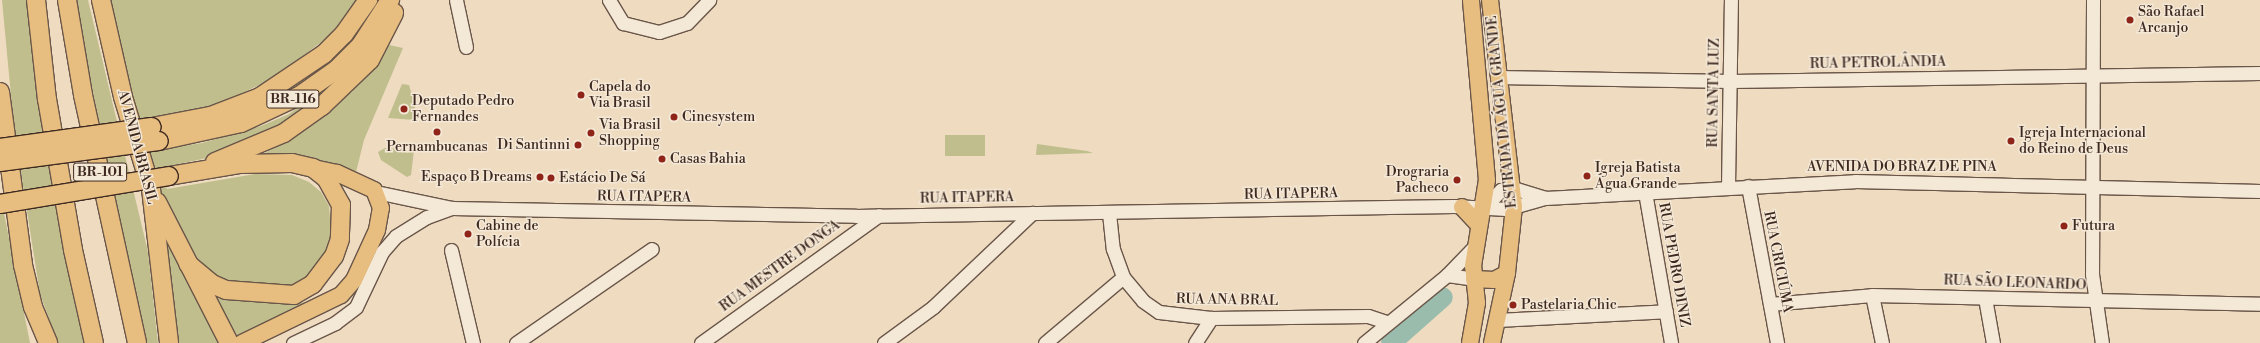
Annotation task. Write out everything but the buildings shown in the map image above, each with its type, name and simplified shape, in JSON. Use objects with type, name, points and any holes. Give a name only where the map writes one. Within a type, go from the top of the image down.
[{"type":"highway","name":"BR-101","points":[[36,0],[47,99],[66,212],[94,343]]},
{"type":"highway","name":"BR-101","points":[[67,0],[83,94],[137,343]]},
{"type":"highway","name":"AVENIDA BRASIL","points":[[101,0],[123,97],[151,189],[169,343]]},
{"type":"highway","points":[[0,148],[155,134],[211,116],[260,97],[324,54],[344,34],[368,0]]},
{"type":"highway","name":"BR-116","points":[[0,162],[155,134],[241,123],[299,96],[336,70],[361,45],[390,0]]},
{"type":"highway","points":[[190,172],[284,133],[322,106],[370,60],[400,0]]},
{"type":"highway","points":[[0,92],[16,219],[40,343]]},
{"type":"highway","points":[[0,204],[190,172],[280,162],[313,168],[326,178],[338,195],[342,223],[334,256],[323,274],[306,290],[281,296],[226,290],[212,284],[188,264]]},
{"type":"highway","points":[[151,189],[229,343]]},
{"type":"highway","points":[[33,307],[48,343]]},
{"type":"main road","name":"ESTRADA DA ÁGUA GRANDE","points":[[1470,343],[1477,303],[1474,279],[1476,245],[1483,209],[1486,167],[1471,0]]},
{"type":"main road","name":"ESTRADA DA ÁGUA GRANDE","points":[[1490,0],[1497,77],[1513,188],[1514,207],[1507,273],[1492,343]]},
{"type":"main road","points":[[242,343],[334,300],[354,280],[380,223],[381,208],[376,192],[360,182],[313,168]]},
{"type":"main road","points":[[1462,207],[1479,225]]},
{"type":"main road","points":[[1474,279],[1494,280],[1507,273]]},
{"type":"street","points":[[456,0],[466,47]]},
{"type":"street","points":[[609,0],[623,23],[659,32],[687,23],[709,0]]},
{"type":"street","name":"RUA SANTA LUZ","points":[[1728,187],[1731,81],[1731,0]]},
{"type":"street","points":[[2093,0],[2095,76],[2093,185],[2096,301],[2102,343]]},
{"type":"street","name":"RUA PETROLÂNDIA","points":[[1497,77],[1731,81],[2260,72]]},
{"type":"street","name":"AVENIDA DO BRAZ DE PINA","points":[[1483,209],[1514,207],[1545,198],[1728,187],[1868,181],[2093,185],[2260,191]]},
{"type":"street","name":"RUA CRICIÚMA","points":[[1748,186],[1777,343]]},
{"type":"street","points":[[1483,209],[1497,192],[1513,188]]},
{"type":"street","name":"AVENIDA DO BRAZ DE PINA","points":[[1513,188],[1545,198]]},
{"type":"street","name":"RUA ITAPERA","points":[[376,192],[452,208],[879,215],[1462,207],[1483,209]]},
{"type":"street","name":"RUA PEDRO DINIZ","points":[[1644,192],[1671,343]]},
{"type":"street","name":"RUA ITAPERA","points":[[293,343],[335,323],[356,307],[382,252],[396,236],[427,217],[452,208]]},
{"type":"street","points":[[884,343],[933,307],[1032,213]]},
{"type":"street","name":"RUA ANA BRAL","points":[[1109,213],[1113,249],[1122,277],[1143,301],[1159,312],[1211,318],[1368,316],[1386,322]]},
{"type":"street","name":"RUA MESTRE DONGA","points":[[701,343],[836,244],[879,215]]},
{"type":"street","points":[[1364,343],[1386,322],[1447,275],[1476,245]]},
{"type":"street","points":[[516,343],[652,249]]},
{"type":"street","points":[[451,250],[473,343]]},
{"type":"street","points":[[1447,275],[1474,279]]},
{"type":"street","points":[[1045,343],[1122,277]]},
{"type":"street","points":[[1872,295],[1882,343]]},
{"type":"street","name":"RUA SÃO LEONARDO","points":[[1770,304],[1817,297],[1872,295],[2260,304]]},
{"type":"street","points":[[1985,298],[1993,343]]},
{"type":"street","points":[[1497,320],[1666,311]]},
{"type":"street","points":[[1195,343],[1211,318]]},
{"type":"shaded area","points":[[2,0],[27,0],[44,130],[84,343],[58,343],[40,294],[14,128]]},
{"type":"shaded area","points":[[74,0],[88,0],[148,252],[158,343],[145,343]]},
{"type":"shaded area","points":[[106,0],[359,0],[336,31],[272,79],[206,110],[150,117],[153,134],[204,124],[258,105],[285,90],[330,57],[361,21],[374,0],[381,0],[352,42],[303,85],[261,110],[211,127],[153,137],[157,150],[202,143],[261,126],[289,114],[337,78],[376,38],[341,83],[291,122],[207,158],[160,168],[167,189],[255,174],[292,175],[309,182],[321,192],[329,206],[332,243],[324,262],[309,279],[286,293],[230,289],[201,275],[190,263],[172,232],[134,119]]},
{"type":"shaded area","points":[[389,45],[403,48],[364,140],[356,172],[261,155],[290,140],[352,92]]},
{"type":"shaded area","points":[[402,84],[409,85],[415,105],[414,120],[388,118]]},
{"type":"shaded area","points":[[945,135],[985,135],[985,156],[945,156]]},
{"type":"shaded area","points":[[1037,144],[1087,151],[1093,153],[1036,155]]},
{"type":"shaded area","points":[[385,148],[414,150],[411,175],[407,177],[381,160],[378,152]]},
{"type":"shaded area","points":[[0,213],[4,213],[30,343],[0,343]]},
{"type":"shaded area","points":[[162,230],[220,343],[176,343]]},
{"type":"shaded area","points":[[206,288],[265,301],[315,303],[234,338]]},
{"type":"waterway","points":[[1391,343],[1443,297]]},
{"type":"place","name":"São Rafael Arcanjo","points":[[2130,20]]},
{"type":"place","name":"Capela do Via Brasil","points":[[581,95]]},
{"type":"place","name":"Deputado Pedro Fernandes","points":[[404,109]]},
{"type":"place","name":"Cinesystem","points":[[674,117]]},
{"type":"place","name":"Pernambucanas","points":[[437,132]]},
{"type":"place","name":"Via Brasil Shopping","points":[[591,133]]},
{"type":"place","name":"Igreja Internacional do Reino de Deus","points":[[2011,141]]},
{"type":"place","name":"Di Santinni","points":[[578,145]]},
{"type":"place","name":"Casas Bahia","points":[[662,159]]},
{"type":"place","name":"Igreja Batista Água Grande","points":[[1587,176]]},
{"type":"place","name":"Espaço B Dreams","points":[[540,177]]},
{"type":"place","name":"Estácio De Sá","points":[[551,178]]},
{"type":"place","name":"Drograria Pacheco","points":[[1457,180]]},
{"type":"place","name":"Futura","points":[[2064,226]]},
{"type":"place","name":"Cabine de Polícia","points":[[468,234]]},
{"type":"place","name":"Pastelaria Chic","points":[[1513,305]]}]
